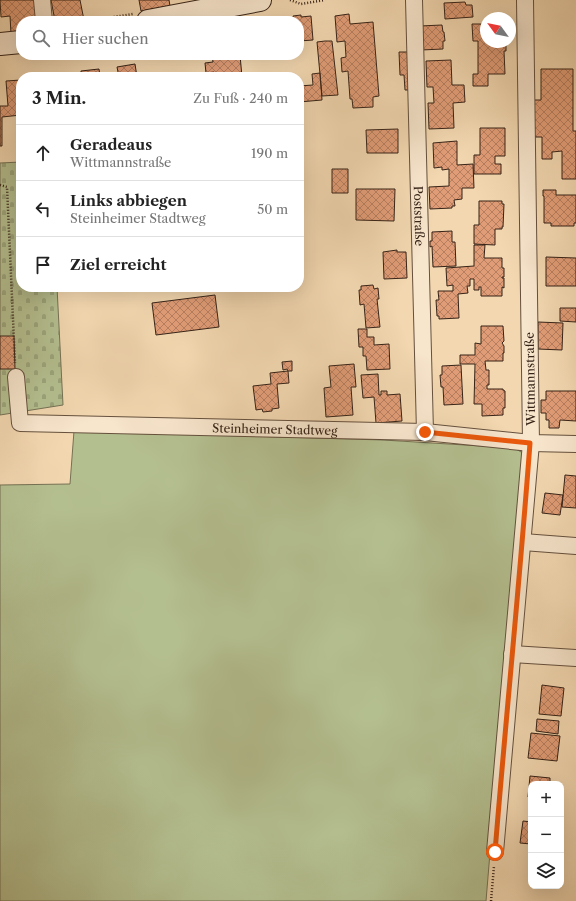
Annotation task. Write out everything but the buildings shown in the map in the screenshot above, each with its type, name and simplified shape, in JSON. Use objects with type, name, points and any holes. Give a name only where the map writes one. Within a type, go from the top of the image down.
[{"type":"street","points":[[42,0],[44,16]]},
{"type":"street","points":[[175,16],[260,0]]},
{"type":"street","name":"Poststraße","points":[[414,0],[425,432]]},
{"type":"street","name":"Wittmannstraße","points":[[495,852],[523,542],[530,443],[525,0]]},
{"type":"street","points":[[0,44],[16,42]]},
{"type":"street","name":"Steinheimer Stadtweg","points":[[16,377],[20,423],[425,432],[530,443],[576,444]]},
{"type":"street","points":[[523,542],[576,546]]},
{"type":"street","points":[[512,654],[576,658]]},
{"type":"path","points":[[290,0],[301,4],[325,0]]},
{"type":"path","points":[[0,185],[7,187],[16,377]]},
{"type":"path","points":[[492,901],[495,852]]},
{"type":"green space","points":[[16,162],[16,292],[57,292],[63,405],[0,415],[0,163]]},
{"type":"green space","points":[[74,431],[383,440],[514,448],[523,453],[486,901],[0,901],[0,485],[70,484]]},
{"type":"route","points":[[425,432],[530,443],[495,852]]}]
